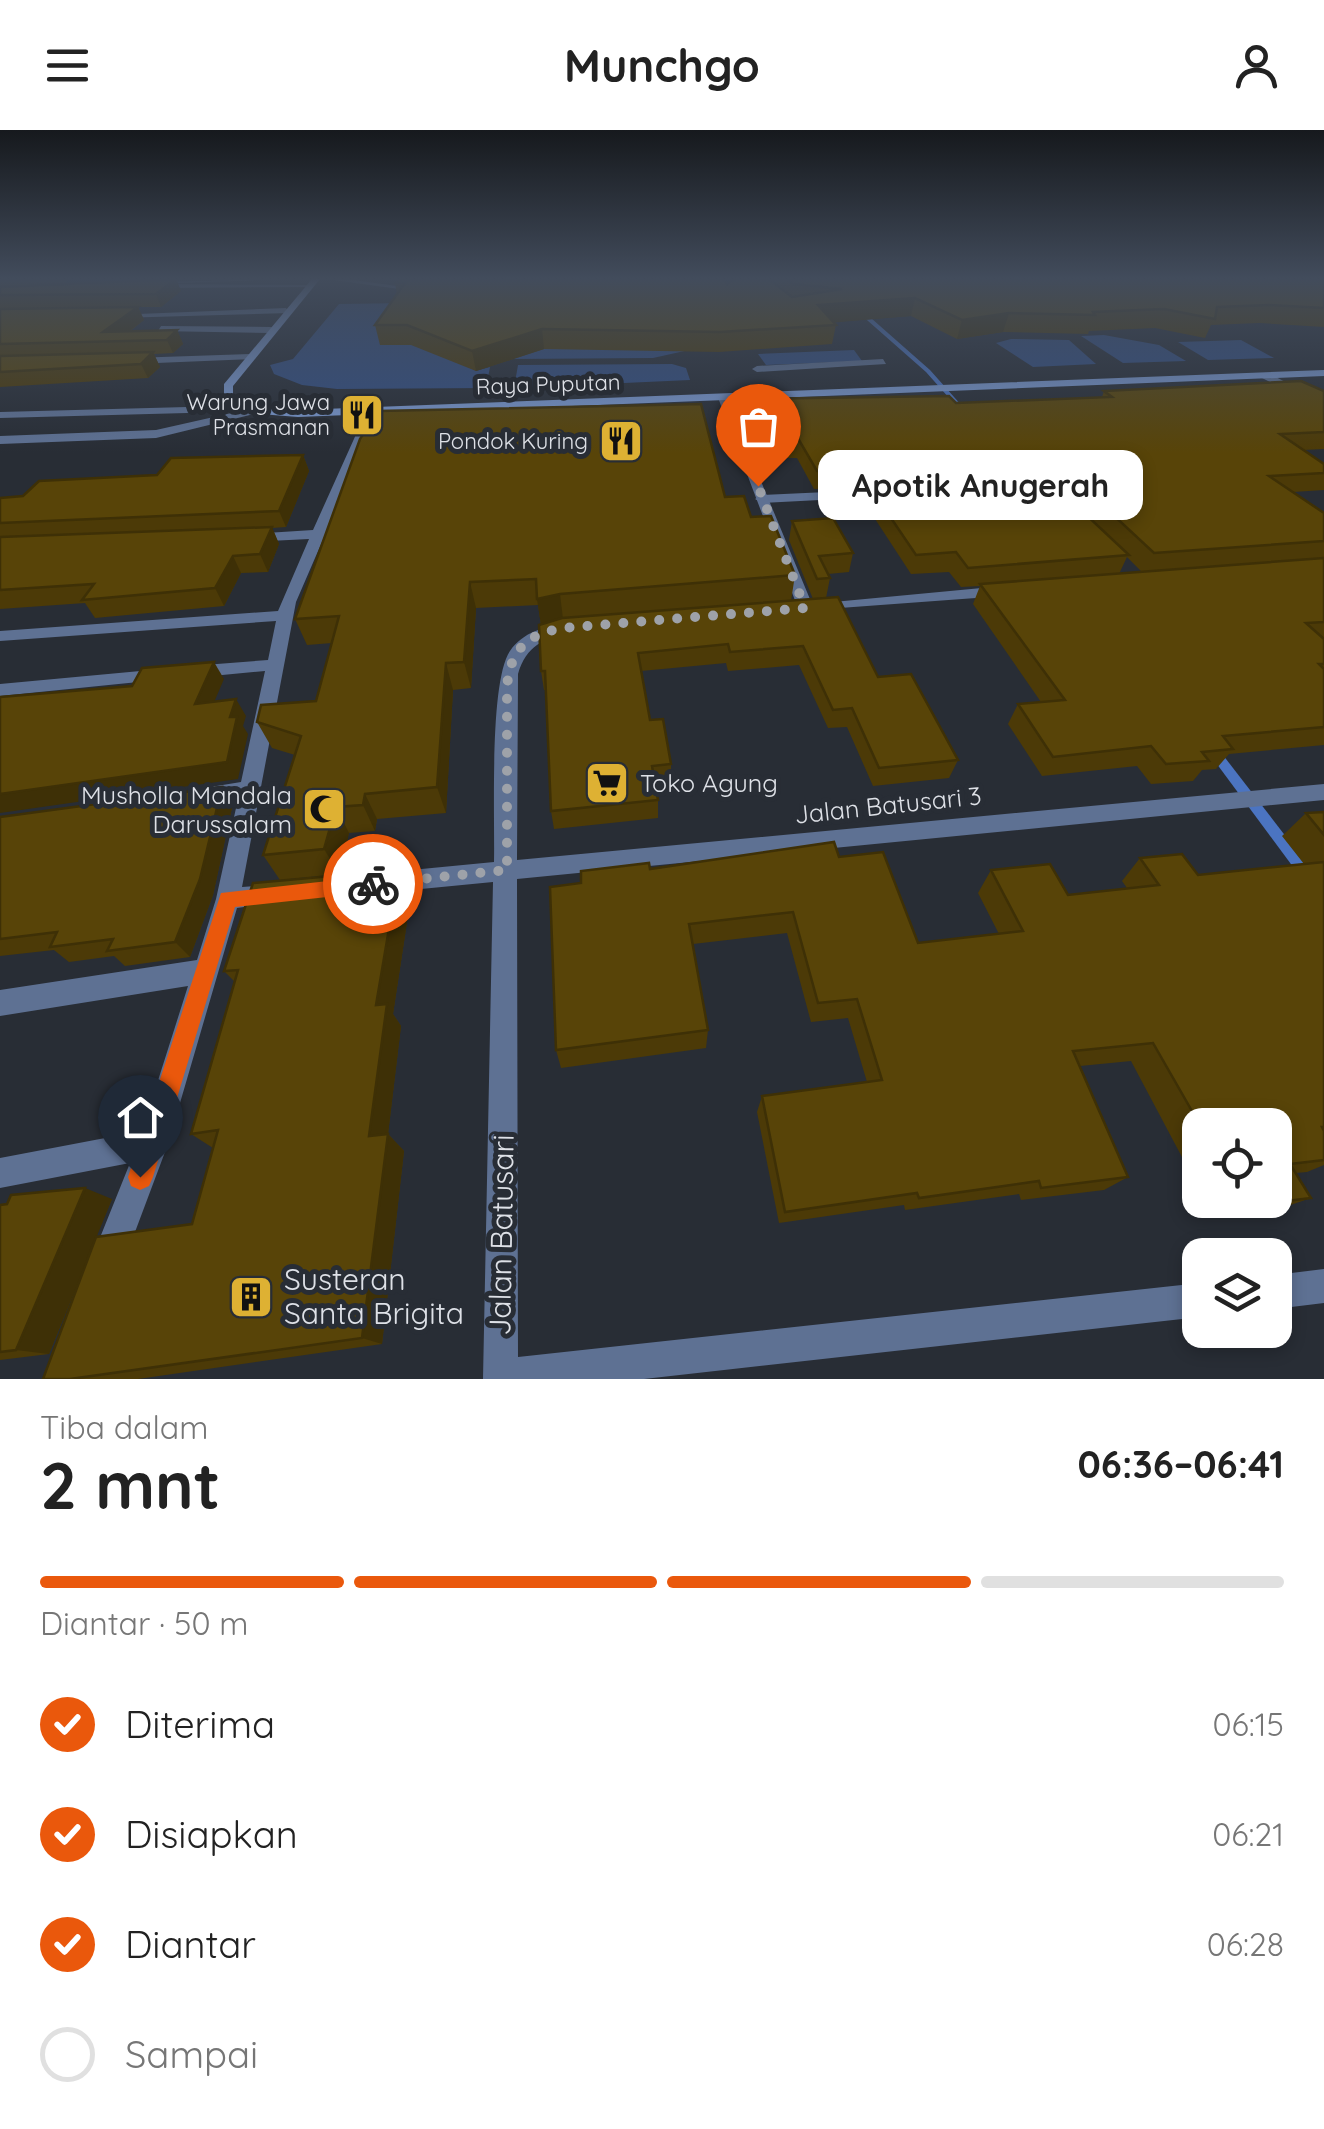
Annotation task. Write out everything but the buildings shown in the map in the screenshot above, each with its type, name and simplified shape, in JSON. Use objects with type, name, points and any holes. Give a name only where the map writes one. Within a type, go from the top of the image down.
[{"type":"main road","points":[[234,402],[226,393],[228,386],[266,337]]},
{"type":"main road","name":"Raya Puputan","points":[[234,402],[258,410],[372,410],[1324,373]]},
{"type":"street","points":[[113,362],[250,358]]},
{"type":"street","points":[[758,369],[883,362]]},
{"type":"street","points":[[1264,375],[1324,406]]},
{"type":"street","points":[[721,396],[805,608]]},
{"type":"street","points":[[0,415],[187,410],[234,402]]},
{"type":"street","points":[[0,440],[156,434],[258,410]]},
{"type":"street","points":[[96,1288],[153,1144],[228,899],[285,616],[372,410]]},
{"type":"street","points":[[762,499],[914,492]]},
{"type":"street","points":[[229,539],[317,534]]},
{"type":"street","points":[[785,610],[1030,588]]},
{"type":"street","points":[[0,636],[285,616]]},
{"type":"street","name":"Jalan Batusari","points":[[580,627],[532,637],[510,662],[507,686],[499,1378],[1182,1302]]},
{"type":"street","points":[[0,690],[274,665]]},
{"type":"street","points":[[174,799],[252,789]]},
{"type":"street","name":"Jalan Batusari 3","points":[[358,886],[1186,802],[1324,792]]},
{"type":"street","points":[[228,899],[302,892]]},
{"type":"street","points":[[0,1003],[206,971]]},
{"type":"street","points":[[0,1173],[153,1144]]},
{"type":"street","points":[[1292,1290],[1324,1286]]},
{"type":"shaded area","points":[[311,337],[397,337],[381,344],[473,344],[475,371],[490,367],[486,388],[337,389],[302,385],[274,374],[270,365],[293,359]]},
{"type":"shaded area","points":[[519,337],[639,337],[689,350],[653,358],[510,359]]},
{"type":"shaded area","points":[[1083,337],[1117,337],[1159,345],[1186,361],[1123,363]]},
{"type":"shaded area","points":[[1011,339],[1069,340],[1096,364],[1033,367],[996,343]]},
{"type":"shaded area","points":[[1241,340],[1274,358],[1208,360],[1178,342]]},
{"type":"shaded area","points":[[854,350],[862,361],[766,365],[758,354]]},
{"type":"shaded area","points":[[672,364],[686,368],[690,380],[514,388],[518,365]]},
{"type":"waterway","points":[[890,337],[928,371],[968,416]]},
{"type":"waterway","points":[[1212,749],[1324,897]]},
{"type":"way so far","points":[[373,884],[507,870],[507,686],[510,662],[518,648],[532,637],[563,628],[805,608],[758,486]]},
{"type":"place","name":"Warung Jawa Prasmanan","points":[[362,415]]},
{"type":"place","name":"Pondok Kuring","points":[[621,441]]},
{"type":"place","name":"Apotik Anugerah","points":[[758,486]]},
{"type":"place","name":"Toko Agung","points":[[607,783]]},
{"type":"place","name":"Musholla Mandala Darussalam","points":[[324,809]]},
{"type":"place","name":"Susteran Santa Brigita","points":[[251,1297]]},
{"type":"route","points":[[140,1177],[228,899],[373,884]]}]
